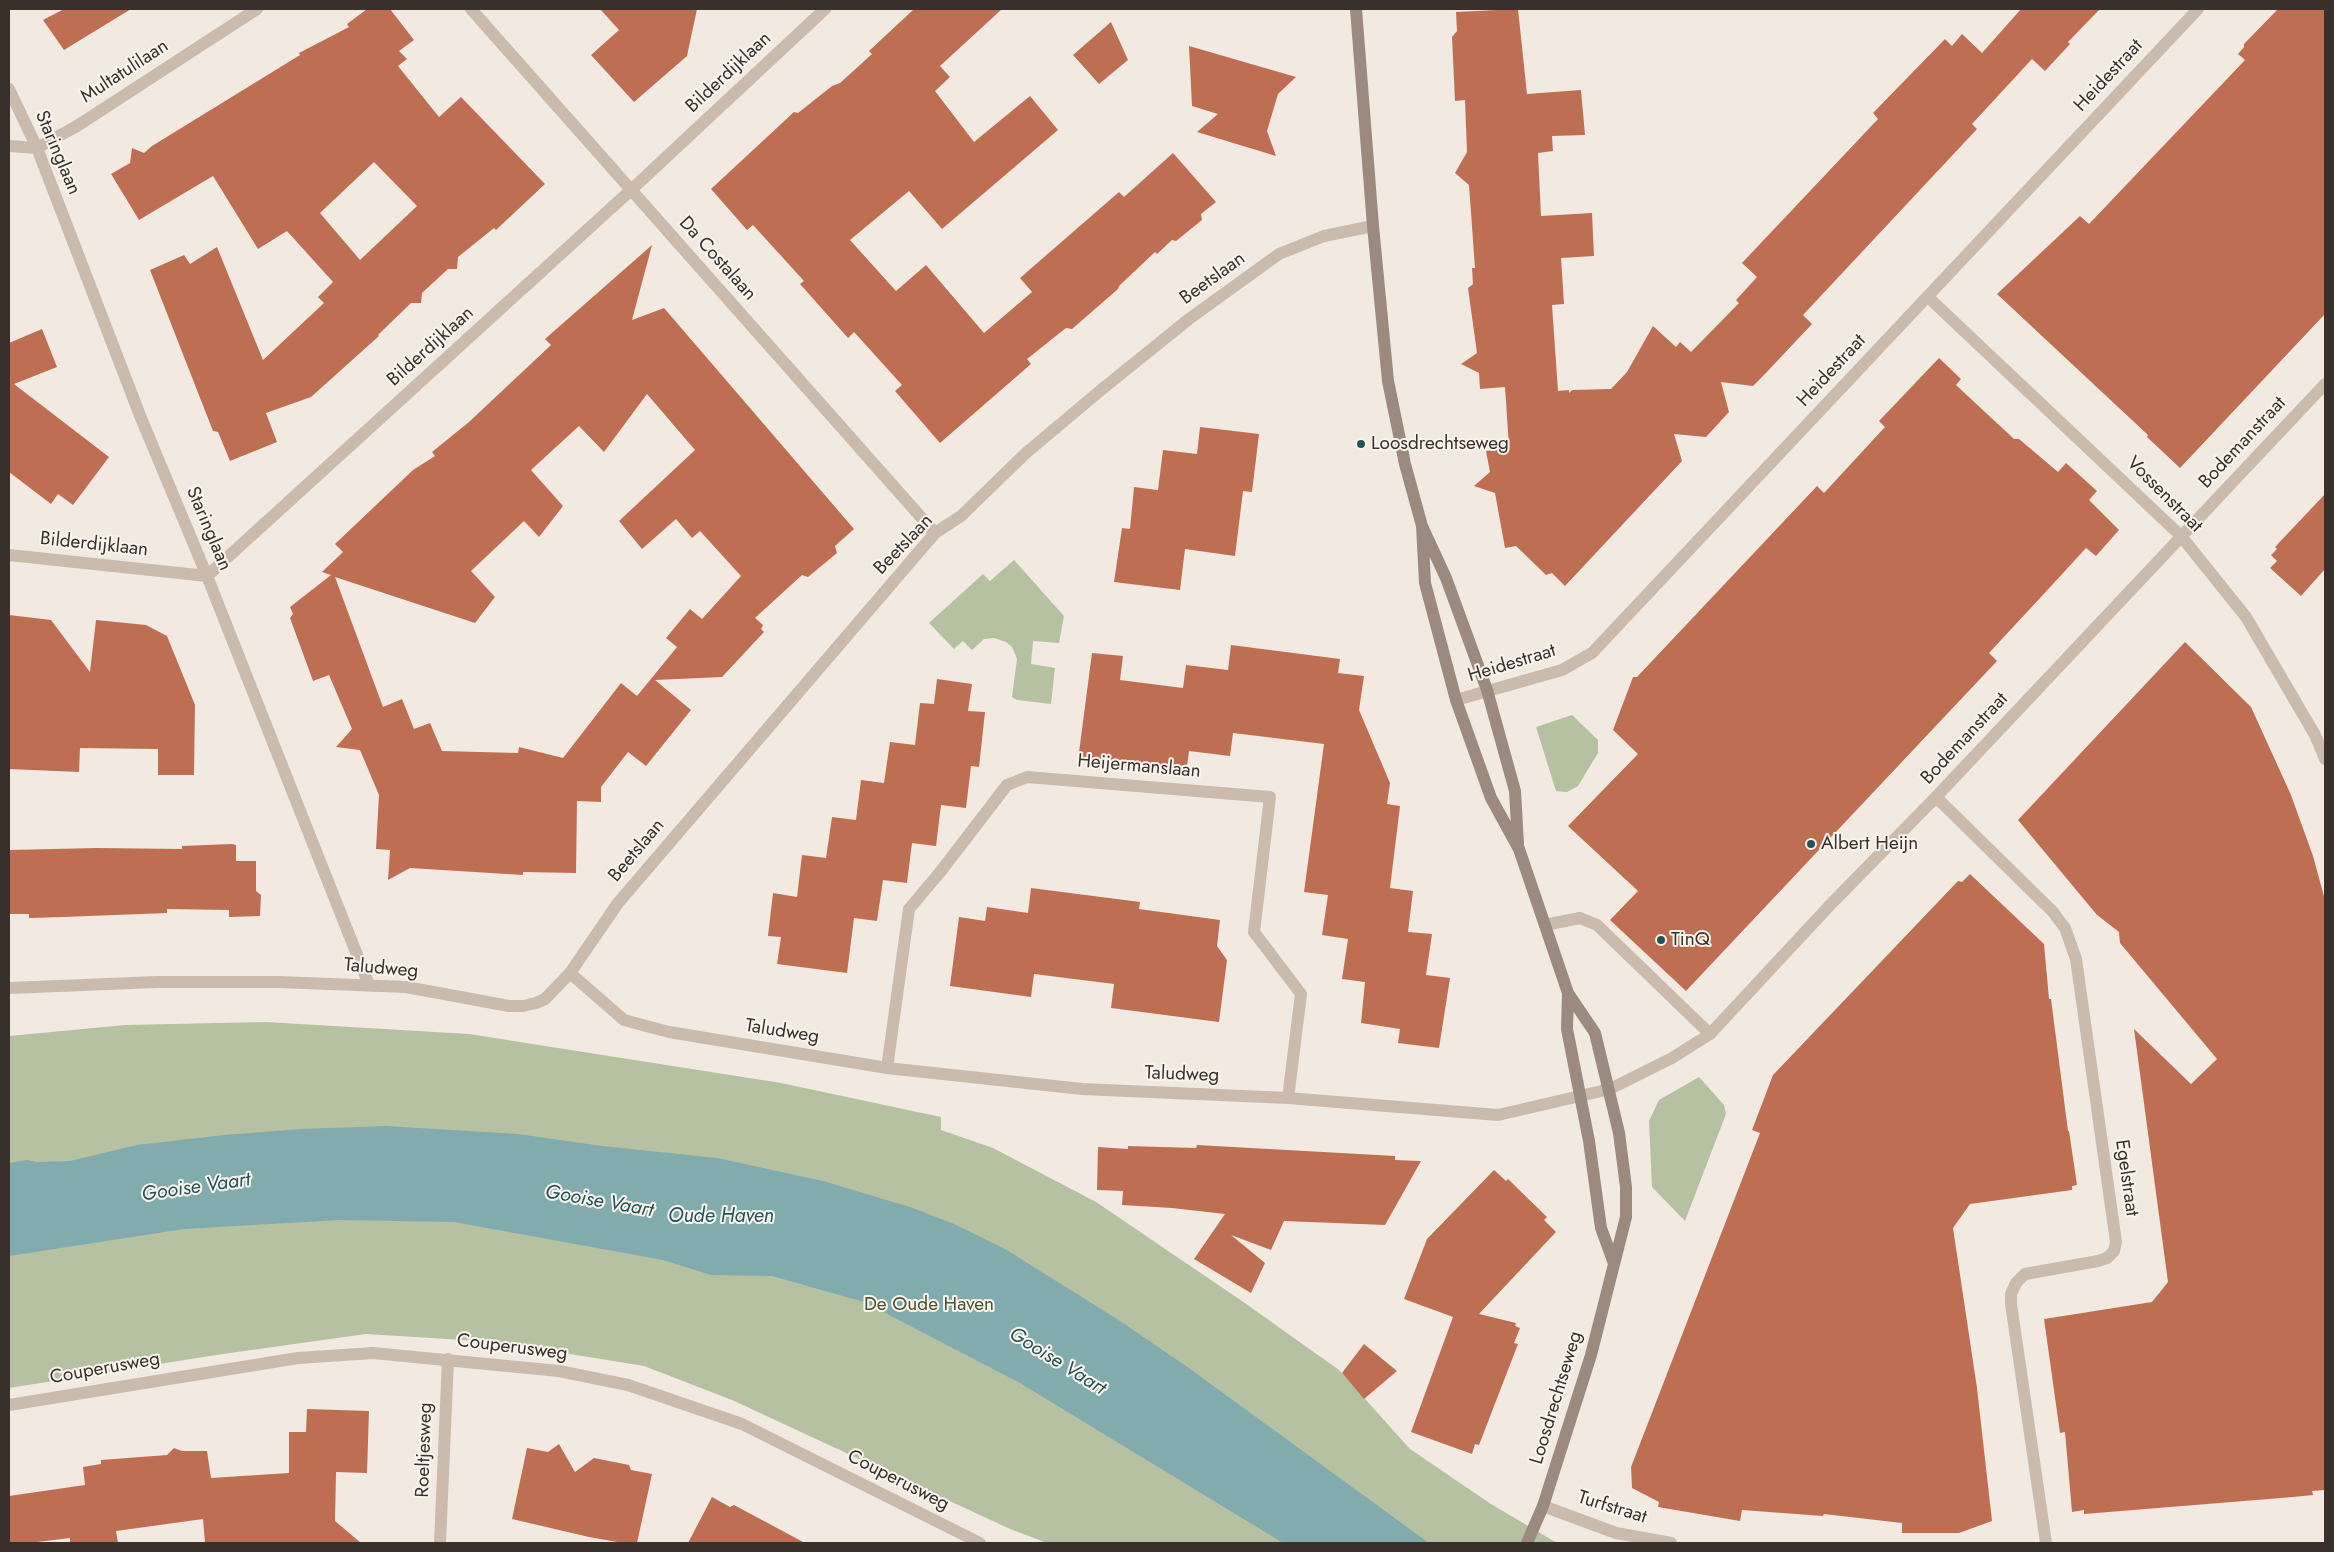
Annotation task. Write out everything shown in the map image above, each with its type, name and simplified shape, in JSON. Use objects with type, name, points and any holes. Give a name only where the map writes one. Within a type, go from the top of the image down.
[{"type":"street","name":"Multatulilaan","points":[[37,148],[76,126],[257,9]]},
{"type":"street","name":"Da Costalaan","points":[[471,9],[936,533]]},
{"type":"street","name":"Bilderdijklaan","points":[[9,555],[207,576],[631,190],[825,9]]},
{"type":"street","name":"Loosdrechtseweg","points":[[1356,9],[1373,226],[1388,381],[1405,464],[1422,526],[1446,578],[1487,690],[1515,791],[1519,849]]},
{"type":"street","name":"Heidestraat","points":[[1456,700],[1562,670],[1592,653],[2198,9]]},
{"type":"street","name":"Staringlaan","points":[[9,89],[37,148],[141,418],[207,576],[369,985]]},
{"type":"street","points":[[9,146],[37,148]]},
{"type":"street","name":"Beetslaan","points":[[570,972],[624,896],[936,533],[961,516],[1026,453],[1101,390],[1190,320],[1280,254],[1324,236],[1373,226]]},
{"type":"street","name":"Vossenstraat","points":[[1928,297],[2181,536],[2246,617],[2315,735],[2325,759]]},
{"type":"street","name":"Bodemanstraat","points":[[1579,1096],[1610,1089],[1672,1058],[1710,1034],[2325,384]]},
{"type":"street","name":"Loosdrechtseweg","points":[[1422,526],[1425,583],[1456,700],[1490,798],[1519,849],[1568,993],[1595,1033],[1610,1089],[1619,1133],[1626,1187],[1626,1217],[1591,1355],[1543,1506],[1527,1543]]},
{"type":"street","name":"Heijermanslaan","points":[[887,1068],[909,909],[941,871],[1007,785],[1027,777],[1270,797],[1254,932],[1302,994],[1288,1098]]},
{"type":"street","name":"Egelstraat","points":[[1936,797],[2054,912],[2065,928],[2076,959],[2116,1242],[2114,1251],[2107,1258],[2098,1262],[2025,1274],[2016,1283],[2011,1294],[2046,1543]]},
{"type":"street","points":[[1545,925],[1580,918],[1598,925],[1710,1034]]},
{"type":"street","name":"Taludweg","points":[[9,988],[157,982],[279,982],[369,985],[406,987],[499,1004],[523,1006],[536,1004],[545,999],[556,990],[570,972],[624,1020],[669,1032],[887,1068],[1082,1089],[1288,1098],[1498,1116],[1579,1096]]},
{"type":"street","name":"Loosdrechtseweg","points":[[1568,993],[1567,1029],[1595,1178],[1602,1228],[1614,1260]]},
{"type":"street","name":"Couperusweg","points":[[9,1405],[298,1358],[372,1353],[558,1371],[628,1385],[742,1424],[980,1543]]},
{"type":"street","name":"Roeltjesweg","points":[[440,1543],[448,1359]]},
{"type":"street","name":"Turfstraat","points":[[1543,1506],[1616,1533],[1670,1543]]},
{"type":"green space","points":[[1014,560],[1064,616],[1059,643],[1033,641],[1031,664],[1055,668],[1051,704],[1017,700],[1012,697],[1017,659],[1012,647],[1006,642],[994,638],[984,639],[972,650],[963,641],[954,649],[929,623],[983,574],[990,581]]},
{"type":"green space","points":[[1572,715],[1598,740],[1598,753],[1578,786],[1567,792],[1556,791],[1536,727]]},
{"type":"green space","name":"De Oude Haven","points":[[266,1022],[469,1034],[781,1083],[941,1117],[941,1130],[993,1148],[1096,1202],[1242,1301],[1339,1370],[1410,1449],[1491,1504],[1557,1543],[1047,1543],[1010,1529],[732,1400],[644,1366],[496,1342],[366,1334],[216,1355],[9,1388],[9,1036],[125,1025]]},
{"type":"green space","points":[[1699,1077],[1724,1105],[1726,1114],[1685,1221],[1652,1187],[1649,1121],[1659,1100]]},
{"type":"water","name":"Oude Haven","points":[[386,1126],[518,1134],[602,1146],[717,1158],[823,1181],[913,1208],[954,1224],[1005,1249],[1117,1319],[1186,1366],[1429,1543],[1283,1543],[1020,1383],[864,1302],[772,1276],[711,1275],[663,1260],[454,1222],[340,1220],[184,1229],[9,1256],[9,1163],[27,1160],[37,1162],[70,1161],[137,1145],[224,1135],[301,1129]]},
{"type":"building","points":[[64,9],[131,9],[64,50],[43,20]]},
{"type":"building","points":[[367,9],[390,9],[414,40],[399,51],[407,59],[398,66],[439,117],[461,97],[545,184],[496,230],[494,228],[458,257],[457,269],[448,269],[422,293],[421,303],[411,303],[379,336],[311,397],[266,413],[277,442],[230,461],[218,432],[213,431],[150,270],[184,255],[190,264],[217,247],[263,360],[324,303],[318,297],[333,282],[287,231],[258,249],[213,176],[139,220],[111,174],[130,163],[132,148],[144,153],[152,146],[300,55],[299,53],[349,27],[347,24]],"holes":[[[374,162],[417,206],[360,260],[320,213]]]},
{"type":"building","points":[[600,9],[697,9],[687,56],[634,102],[591,55],[619,30]]},
{"type":"building","points":[[914,9],[1002,9],[940,66],[950,77],[935,91],[974,142],[1030,96],[1058,130],[942,229],[909,191],[850,240],[896,291],[926,265],[984,333],[1032,292],[1020,278],[1119,192],[1124,197],[1173,153],[1216,202],[1201,214],[1202,220],[1176,241],[1172,240],[1157,254],[1155,252],[1118,289],[1072,329],[1066,328],[1027,359],[1031,364],[940,443],[895,391],[902,385],[854,332],[848,338],[800,284],[804,281],[753,225],[747,230],[711,189],[794,112],[798,113],[832,86],[840,83],[872,54],[869,51]]},
{"type":"building","points":[[1518,9],[1527,94],[1581,90],[1585,135],[1552,136],[1553,151],[1538,153],[1541,216],[1592,213],[1594,256],[1561,258],[1564,304],[1552,305],[1558,391],[1569,390],[1569,393],[1572,390],[1611,389],[1627,372],[1653,326],[1676,347],[1680,342],[1691,352],[1739,303],[1736,300],[1757,277],[1742,263],[1878,119],[1873,113],[1945,39],[1952,46],[1962,34],[1982,53],[2021,9],[2100,9],[2068,42],[2070,44],[2045,71],[2032,59],[1972,124],[1977,129],[1803,315],[1812,324],[1753,386],[1721,382],[1729,412],[1706,437],[1674,434],[1682,461],[1565,586],[1552,573],[1546,575],[1516,546],[1505,548],[1495,493],[1474,486],[1490,472],[1486,451],[1509,447],[1505,387],[1480,389],[1479,373],[1461,364],[1477,353],[1468,288],[1473,284],[1472,268],[1475,268],[1469,185],[1455,173],[1467,152],[1465,100],[1455,101],[1452,37],[1457,31],[1456,12]]},
{"type":"building","points":[[2278,9],[2325,9],[2325,314],[2180,468],[2147,437],[2148,435],[1997,294],[2080,216],[2089,224],[2245,60],[2238,54],[2244,47],[2244,44]]},
{"type":"building","points":[[1111,22],[1128,60],[1099,84],[1073,55]]},
{"type":"building","points":[[1189,46],[1296,77],[1278,94],[1267,131],[1276,156],[1197,132],[1218,114],[1192,106]]},
{"type":"building","points":[[652,245],[632,320],[664,308],[854,529],[835,546],[837,553],[808,577],[802,575],[755,618],[763,625],[761,629],[764,632],[722,677],[655,680],[691,710],[646,766],[628,752],[601,787],[601,802],[577,801],[576,873],[523,872],[523,875],[410,868],[388,880],[390,850],[376,849],[379,795],[360,750],[336,747],[352,729],[329,675],[313,681],[290,618],[293,614],[290,607],[331,575],[322,572],[343,552],[335,544],[413,470],[435,456],[432,452],[469,422],[551,345],[545,339]],"holes":[[[647,394],[695,450],[619,521],[642,549],[676,519],[692,538],[700,531],[741,576],[702,619],[690,609],[666,638],[677,647],[637,696],[621,683],[563,758],[519,747],[518,753],[442,751],[430,723],[414,729],[402,699],[383,707],[335,577],[475,623],[495,597],[471,571],[524,521],[539,537],[563,506],[531,470],[579,426],[604,452]]]},
{"type":"building","points":[[42,329],[57,367],[14,384],[109,457],[73,505],[58,494],[51,504],[9,472],[9,343]]},
{"type":"building","points":[[1939,358],[1961,379],[1956,385],[2014,439],[2019,439],[2058,472],[2066,463],[2097,491],[2089,500],[2119,530],[2096,556],[2086,548],[1989,653],[1997,661],[1686,991],[1610,920],[1638,891],[1568,826],[1638,754],[1613,730],[1633,677],[1637,677],[1817,486],[1824,493],[1885,427],[1879,421]]},
{"type":"building","points":[[1200,427],[1259,434],[1252,492],[1243,491],[1235,556],[1185,549],[1180,590],[1114,582],[1122,528],[1130,529],[1134,487],[1158,490],[1163,450],[1197,454]]},
{"type":"building","points":[[2325,494],[2325,569],[2301,596],[2270,568],[2277,561],[2271,555],[2277,549],[2275,547]]},
{"type":"building","points":[[9,615],[51,620],[90,672],[96,620],[146,625],[167,636],[195,705],[194,775],[158,775],[158,749],[80,748],[79,772],[9,769]]},
{"type":"building","points":[[2185,642],[2251,707],[2291,795],[2313,856],[2325,900],[2325,1490],[2312,1491],[2313,1495],[2293,1497],[2084,1514],[2084,1510],[2072,1512],[2065,1432],[2060,1433],[2044,1319],[2152,1302],[2168,1282],[2134,1029],[2191,1084],[2217,1059],[2120,943],[2119,932],[2097,915],[2018,820]]},
{"type":"building","points":[[1231,645],[1340,659],[1338,673],[1364,676],[1359,710],[1390,783],[1387,804],[1400,806],[1390,888],[1413,891],[1408,932],[1432,934],[1426,975],[1450,978],[1439,1048],[1398,1043],[1400,1029],[1361,1023],[1365,982],[1342,979],[1348,939],[1322,935],[1328,895],[1304,892],[1324,744],[1233,733],[1230,756],[1189,751],[1186,774],[1078,760],[1092,653],[1123,656],[1120,680],[1183,688],[1186,665],[1228,670]]},
{"type":"building","points":[[937,679],[972,684],[968,711],[985,712],[979,767],[971,766],[966,808],[941,805],[936,846],[912,843],[907,883],[883,880],[877,921],[854,918],[847,973],[777,964],[781,937],[768,936],[773,893],[797,897],[802,855],[826,858],[832,817],[856,820],[861,780],[884,783],[890,742],[915,745],[920,703],[934,704]]},
{"type":"building","points":[[236,845],[236,861],[256,861],[256,891],[261,895],[260,916],[229,917],[229,910],[167,909],[167,913],[63,917],[29,918],[29,914],[9,914],[9,850],[182,849],[182,846]]},
{"type":"building","points":[[1970,874],[2044,944],[2049,999],[2051,999],[2077,1185],[2072,1186],[2072,1190],[1970,1204],[1953,1228],[1977,1388],[1992,1521],[1959,1533],[1902,1533],[1902,1523],[1824,1514],[1823,1516],[1742,1510],[1740,1521],[1658,1507],[1659,1502],[1632,1488],[1631,1467],[1760,1133],[1752,1130],[1773,1075],[1958,881],[1962,882]]},
{"type":"building","points":[[1031,888],[1140,902],[1139,909],[1220,920],[1217,946],[1227,960],[1219,1022],[1111,1008],[1114,984],[1034,974],[1031,997],[950,986],[959,917],[985,921],[987,907],[1028,913]]},
{"type":"building","points":[[1197,1145],[1395,1156],[1395,1160],[1421,1161],[1385,1225],[1284,1221],[1271,1250],[1231,1235],[1265,1263],[1251,1293],[1194,1259],[1225,1214],[1122,1205],[1123,1191],[1097,1190],[1098,1147],[1128,1149],[1128,1146],[1196,1148]]},
{"type":"building","points":[[1494,1170],[1506,1181],[1508,1179],[1547,1217],[1544,1220],[1556,1232],[1479,1314],[1516,1323],[1515,1326],[1520,1328],[1514,1343],[1518,1344],[1479,1445],[1475,1444],[1472,1454],[1411,1432],[1453,1317],[1404,1299],[1427,1239]]},
{"type":"building","points":[[1364,1344],[1397,1371],[1364,1399],[1342,1373]]},
{"type":"building","points":[[307,1409],[369,1411],[367,1473],[336,1472],[335,1521],[361,1543],[205,1543],[203,1519],[116,1531],[118,1543],[70,1543],[70,1538],[29,1543],[9,1543],[9,1496],[85,1485],[83,1467],[101,1464],[101,1460],[167,1455],[174,1448],[182,1451],[207,1451],[211,1478],[289,1473],[289,1432],[306,1432]]},
{"type":"building","points":[[559,1444],[575,1472],[594,1458],[629,1465],[631,1470],[652,1474],[637,1543],[623,1543],[589,1537],[512,1519],[527,1448],[548,1452]]},
{"type":"building","points":[[712,1497],[730,1507],[734,1505],[805,1543],[688,1543]]},
{"type":"place","name":"Loosdrechtseweg","points":[[1361,444]]},
{"type":"place","name":"Albert Heijn","points":[[1811,844]]},
{"type":"place","name":"TinQ","points":[[1661,940]]},
{"type":"water label","name":"Gooise Vaart","points":[[196,1188]]},
{"type":"water label","name":"Gooise Vaart","points":[[599,1202]]},
{"type":"water label","name":"Gooise Vaart","points":[[1057,1362]]}]
